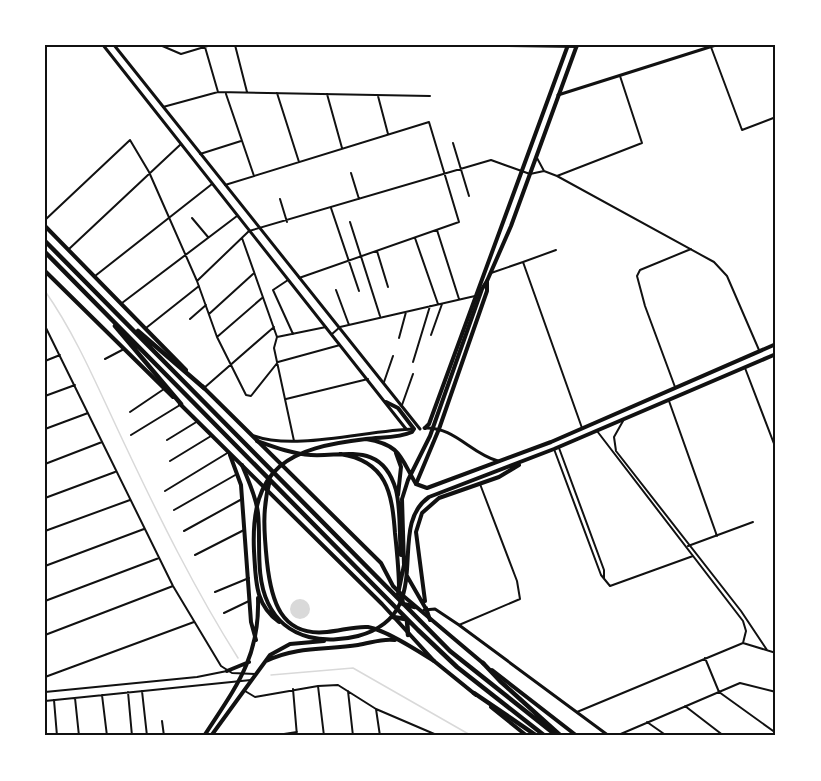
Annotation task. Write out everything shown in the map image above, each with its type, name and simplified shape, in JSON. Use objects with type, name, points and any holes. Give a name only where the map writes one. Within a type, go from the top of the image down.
[{"type":"highway","points":[[45,240],[400,605],[450,651],[559,736]]},
{"type":"highway","points":[[45,252],[407,619],[457,667],[545,736]]},
{"type":"highway","points":[[108,316],[181,404]]},
{"type":"highway","points":[[127,324],[204,388]]},
{"type":"highway","points":[[400,594],[400,605]]},
{"type":"highway","points":[[400,605],[415,607]]},
{"type":"highway","points":[[393,617],[407,619]]},
{"type":"highway","points":[[407,619],[408,635]]},
{"type":"highway","points":[[483,663],[559,736]]},
{"type":"highway","points":[[474,693],[537,736]]},
{"type":"main road","points":[[422,428],[432,416],[568,46]]},
{"type":"main road","points":[[400,594],[404,565],[402,499],[408,480],[430,436],[482,289],[510,228],[576,46]]},
{"type":"main road","points":[[534,141],[536,146],[540,144]]},
{"type":"main road","points":[[530,151],[535,150],[536,155]]},
{"type":"main road","points":[[503,221],[510,228]]},
{"type":"main road","points":[[45,226],[381,563],[400,594],[483,663],[577,736]]},
{"type":"main road","points":[[501,227],[510,228]]},
{"type":"main road","points":[[45,271],[213,435],[434,661],[527,736]]},
{"type":"main road","points":[[416,484],[439,429],[487,291],[487,281]]},
{"type":"main road","points":[[364,439],[390,446],[402,457],[416,484],[427,488],[501,462],[776,344]]},
{"type":"main road","points":[[258,598],[267,612],[287,627],[309,637],[340,639],[373,630],[400,605],[408,574],[409,527],[414,511],[429,496],[522,462],[776,354]]},
{"type":"main road","points":[[204,736],[240,682],[256,640],[258,598],[255,570],[255,509],[271,476],[286,461],[306,451],[364,439],[406,434],[414,429],[398,408],[386,402]]},
{"type":"main road","points":[[432,416],[437,421],[442,420]]},
{"type":"main road","points":[[257,441],[305,455],[352,452],[374,460],[391,479],[397,498]]},
{"type":"main road","points":[[390,446],[401,466],[397,498],[402,565],[430,620]]},
{"type":"main road","points":[[229,452],[237,473],[242,498],[250,601],[256,640]]},
{"type":"main road","points":[[331,453],[364,461],[377,471],[387,486],[393,505],[400,594]]},
{"type":"main road","points":[[426,609],[416,532],[424,510],[434,501],[503,475],[522,462]]},
{"type":"main road","points":[[242,465],[257,509],[265,596],[274,613],[287,627]]},
{"type":"main road","points":[[271,476],[264,508],[268,568],[274,603],[284,618],[295,626],[322,633],[369,627],[434,661]]},
{"type":"main road","points":[[211,736],[273,652],[290,644],[333,639]]},
{"type":"main road","points":[[263,663],[298,649],[356,646],[383,639],[395,639]]},
{"type":"main road","points":[[227,671],[249,662]]},
{"type":"street","points":[[103,45],[406,429]]},
{"type":"street","points":[[114,45],[259,230],[422,428]]},
{"type":"street","points":[[160,45],[181,54],[211,45]]},
{"type":"street","points":[[236,45],[248,93]]},
{"type":"street","points":[[430,45],[581,45]]},
{"type":"street","points":[[558,95],[716,45]]},
{"type":"street","points":[[205,47],[218,92]]},
{"type":"street","points":[[711,47],[742,130],[776,117]]},
{"type":"street","points":[[557,176],[642,143],[620,76]]},
{"type":"street","points":[[163,107],[218,92],[430,96]]},
{"type":"street","points":[[225,93],[254,176]]},
{"type":"street","points":[[277,93],[299,162]]},
{"type":"street","points":[[327,94],[342,148]]},
{"type":"street","points":[[377,95],[388,134]]},
{"type":"street","points":[[224,186],[427,121],[459,222],[299,278]]},
{"type":"street","points":[[45,220],[130,140],[149,172],[197,281],[230,366],[249,397],[278,362],[340,345]]},
{"type":"street","points":[[200,154],[242,141]]},
{"type":"street","points":[[453,143],[469,196]]},
{"type":"street","points":[[68,249],[181,144]]},
{"type":"street","points":[[536,155],[544,171]]},
{"type":"street","points":[[197,281],[249,231],[287,222],[491,160],[530,174],[544,171],[557,176],[691,249],[724,271],[759,350]]},
{"type":"street","points":[[351,172],[359,199]]},
{"type":"street","points":[[95,276],[212,184]]},
{"type":"street","points":[[280,199],[287,222]]},
{"type":"street","points":[[332,208],[359,291]]},
{"type":"street","points":[[122,303],[237,216]]},
{"type":"street","points":[[192,218],[208,237]]},
{"type":"street","points":[[350,222],[381,318]]},
{"type":"street","points":[[437,230],[460,299]]},
{"type":"street","points":[[242,238],[277,337],[274,348],[294,441]]},
{"type":"street","points":[[415,238],[440,304],[431,335]]},
{"type":"street","points":[[675,387],[645,306],[637,276],[640,270],[691,249]]},
{"type":"street","points":[[491,273],[556,250]]},
{"type":"street","points":[[377,251],[388,287]]},
{"type":"street","points":[[523,262],[582,428]]},
{"type":"street","points":[[209,314],[254,273]]},
{"type":"street","points":[[288,280],[273,290],[293,334]]},
{"type":"street","points":[[146,328],[199,286]]},
{"type":"street","points":[[336,290],[349,325]]},
{"type":"street","points":[[332,334],[339,327],[475,296]]},
{"type":"street","points":[[217,337],[263,297]]},
{"type":"street","points":[[190,319],[206,305]]},
{"type":"street","points":[[413,362],[430,306]]},
{"type":"street","points":[[399,338],[406,312]]},
{"type":"street","points":[[45,326],[173,586],[221,666],[227,671]]},
{"type":"street","points":[[204,388],[274,327]]},
{"type":"street","points":[[277,337],[326,327]]},
{"type":"street","points":[[105,359],[124,349]]},
{"type":"street","points":[[45,361],[60,356]]},
{"type":"street","points":[[384,382],[393,356]]},
{"type":"street","points":[[744,368],[776,449]]},
{"type":"street","points":[[402,405],[412,374]]},
{"type":"street","points":[[286,399],[368,380]]},
{"type":"street","points":[[45,396],[75,385]]},
{"type":"street","points":[[130,412],[164,389]]},
{"type":"street","points":[[382,397],[390,390]]},
{"type":"street","points":[[669,400],[717,536]]},
{"type":"street","points":[[131,435],[181,404]]},
{"type":"street","points":[[45,429],[88,412]]},
{"type":"street","points":[[625,419],[615,433],[614,447],[687,547]]},
{"type":"street","points":[[167,440],[198,421]]},
{"type":"street","points":[[250,434],[272,441],[294,441],[406,429],[439,429],[486,457],[501,462]]},
{"type":"street","points":[[597,431],[744,624],[746,631],[743,643]]},
{"type":"street","points":[[170,461],[213,435]]},
{"type":"street","points":[[45,464],[102,442]]},
{"type":"street","points":[[556,448],[601,575],[608,584],[613,585],[694,556]]},
{"type":"street","points":[[165,491],[229,452]]},
{"type":"street","points":[[45,498],[115,471]]},
{"type":"street","points":[[174,510],[237,473]]},
{"type":"street","points":[[459,625],[520,599],[516,581],[480,484]]},
{"type":"street","points":[[184,531],[242,498]]},
{"type":"street","points":[[45,531],[130,500]]},
{"type":"street","points":[[687,547],[753,522]]},
{"type":"street","points":[[45,567],[144,530]]},
{"type":"street","points":[[195,555],[244,530]]},
{"type":"street","points":[[694,556],[741,611],[766,650]]},
{"type":"street","points":[[45,601],[159,558]]},
{"type":"street","points":[[215,592],[249,578]]},
{"type":"street","points":[[45,635],[173,586]]},
{"type":"street","points":[[224,613],[250,601]]},
{"type":"street","points":[[420,611],[435,609],[609,736]]},
{"type":"street","points":[[45,677],[195,622]]},
{"type":"street","points":[[576,712],[743,643],[776,653]]},
{"type":"street","points":[[705,658],[719,692],[776,733]]},
{"type":"street","points":[[45,692],[197,677],[227,671],[255,675]]},
{"type":"street","points":[[45,701],[251,680]]},
{"type":"street","points":[[616,736],[743,682],[776,692]]},
{"type":"street","points":[[244,690],[255,697],[293,689],[338,685],[376,709],[439,736]]},
{"type":"street","points":[[318,686],[324,736]]},
{"type":"street","points":[[272,736],[297,734],[293,689]]},
{"type":"street","points":[[348,690],[353,736]]},
{"type":"street","points":[[142,691],[147,736]]},
{"type":"street","points":[[128,692],[132,736]]},
{"type":"street","points":[[102,695],[107,736]]},
{"type":"street","points":[[75,698],[79,736]]},
{"type":"street","points":[[54,700],[57,736]]},
{"type":"street","points":[[685,706],[724,736]]},
{"type":"street","points":[[376,709],[380,736]]},
{"type":"street","points":[[162,721],[164,736]]},
{"type":"street","points":[[647,722],[667,736]]},
{"type":"shaded area","points":[[300,599],[307,602],[310,609],[307,616],[300,619],[293,616],[290,609],[293,602]]},
{"type":"waterway","points":[[45,291],[78,347],[178,553],[238,658]]},
{"type":"waterway","points":[[271,675],[353,668],[472,736]]}]
